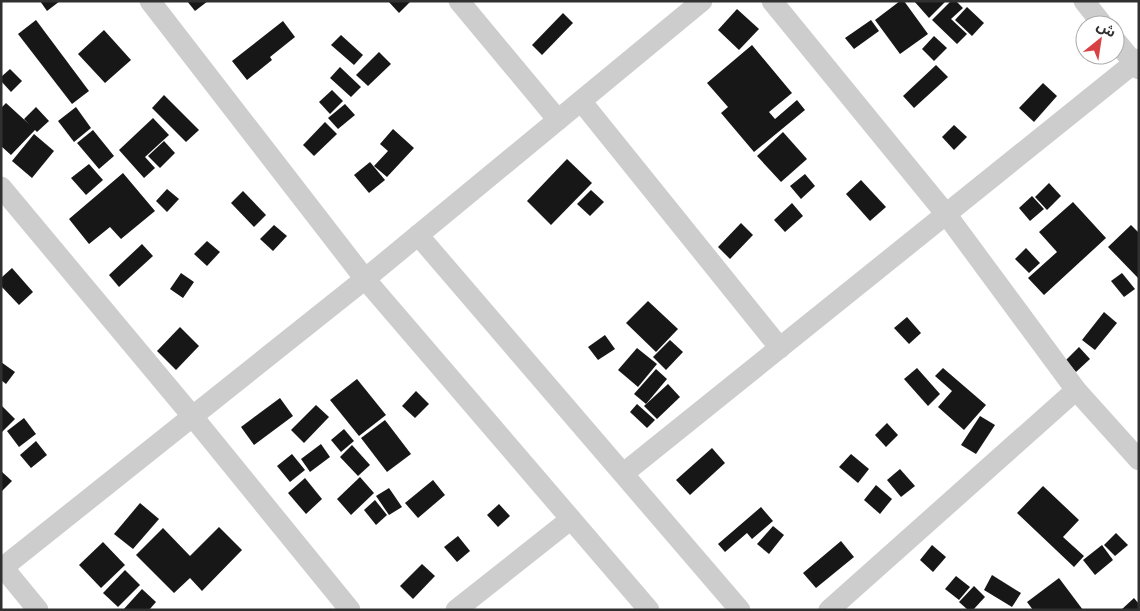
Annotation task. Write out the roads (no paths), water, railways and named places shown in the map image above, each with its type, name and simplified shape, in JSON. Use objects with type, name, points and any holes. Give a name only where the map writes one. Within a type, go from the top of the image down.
[{"type":"street","points":[[150,1],[365,279],[650,610]]},
{"type":"street","points":[[459,1],[558,120]]},
{"type":"street","points":[[38,610],[2,567],[365,279],[702,1]]},
{"type":"street","points":[[772,1],[946,214],[1076,390],[1139,460]]},
{"type":"street","points":[[1084,1],[1095,15]]},
{"type":"street","points":[[624,473],[946,214],[1137,64],[1125,51]]},
{"type":"street","points":[[581,101],[780,348]]},
{"type":"street","points":[[1,187],[193,417],[350,610]]},
{"type":"street","points":[[418,235],[740,610]]},
{"type":"street","points":[[828,610],[1076,390]]},
{"type":"street","points":[[456,610],[571,519]]}]
